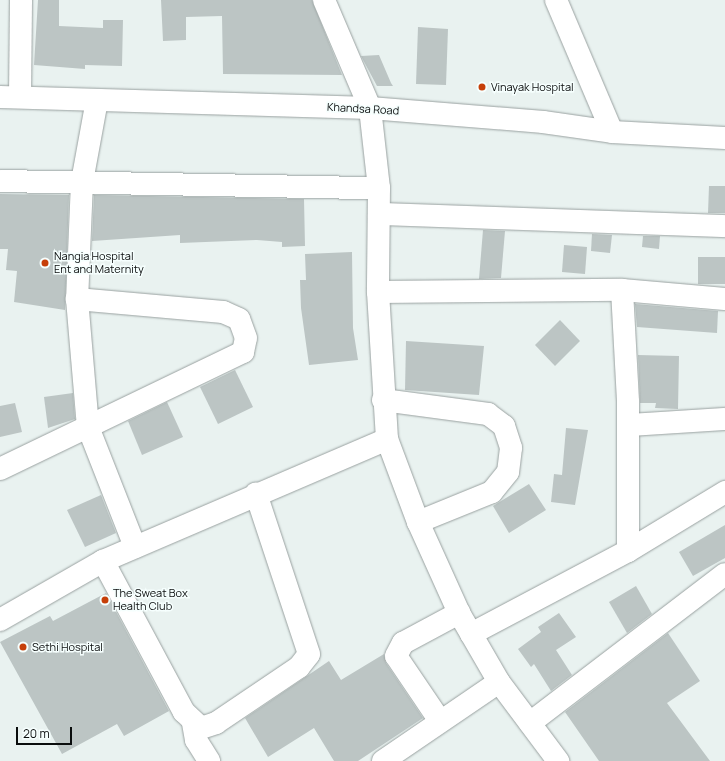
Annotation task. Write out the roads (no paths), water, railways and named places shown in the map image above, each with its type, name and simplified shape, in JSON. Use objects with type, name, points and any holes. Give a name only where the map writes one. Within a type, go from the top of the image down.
[{"type":"street","points":[[10,97],[21,0]]},
{"type":"street","points":[[324,0],[370,108],[379,188],[378,292],[383,400],[387,439],[418,522],[459,613],[499,682],[558,761]]},
{"type":"street","points":[[556,0],[612,132]]},
{"type":"street","name":"Khandsa Road","points":[[10,97],[370,108],[543,122],[612,132],[725,138]]},
{"type":"street","points":[[97,100],[82,182],[77,299],[88,427],[135,547]]},
{"type":"street","points":[[0,181],[379,188]]},
{"type":"street","points":[[379,214],[725,226]]},
{"type":"street","points":[[378,292],[622,290],[725,300]]},
{"type":"street","points":[[622,290],[629,425],[628,551]]},
{"type":"street","points":[[0,469],[229,362],[243,352],[246,338],[239,319],[222,312],[77,299]]},
{"type":"street","points":[[383,400],[488,414],[504,426],[511,448],[508,472],[492,492],[418,522]]},
{"type":"street","points":[[629,425],[725,419]]},
{"type":"street","points":[[0,620],[103,561],[387,439]]},
{"type":"street","points":[[471,634],[628,551],[725,492]]},
{"type":"street","points":[[192,723],[201,728],[216,723],[299,667],[309,654],[256,494]]},
{"type":"street","points":[[103,561],[192,723],[196,740],[209,761]]},
{"type":"street","points":[[530,723],[725,574]]},
{"type":"street","points":[[440,721],[396,656],[403,643],[459,613]]},
{"type":"street","points":[[383,761],[499,682]]},
{"type":"place","name":"Vinayak Hospital","points":[[482,87]]},
{"type":"place","name":"Nangia Hospital Ent and Maternity","points":[[45,263]]},
{"type":"place","name":"The Sweat Box Health Club","points":[[105,600]]},
{"type":"place","name":"Sethi Hospital","points":[[23,647]]}]
